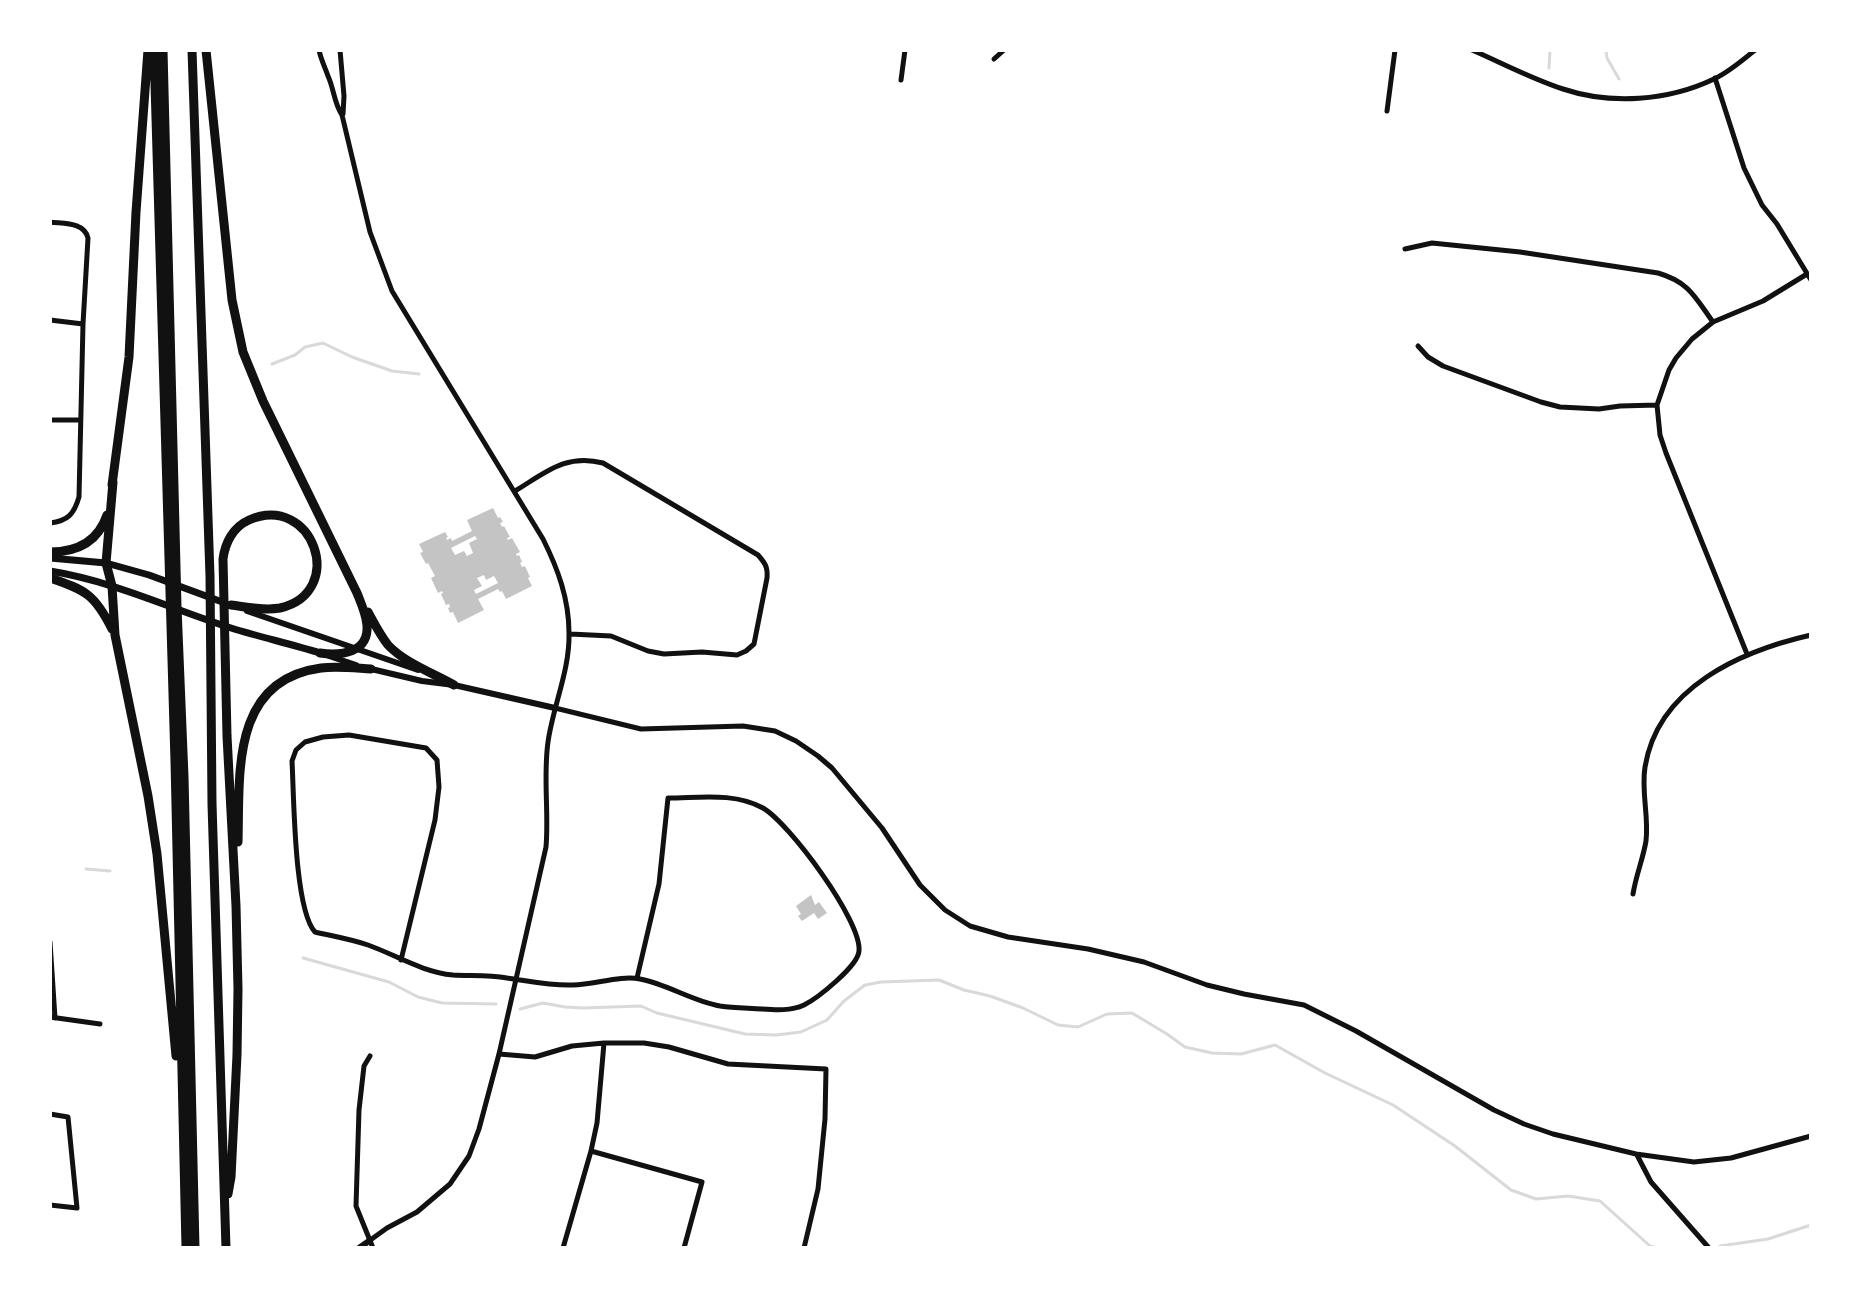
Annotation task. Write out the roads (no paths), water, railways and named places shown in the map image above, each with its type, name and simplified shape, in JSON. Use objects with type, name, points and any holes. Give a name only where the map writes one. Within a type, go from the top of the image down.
[{"type":"highway","points":[[148,50],[129,357],[106,563],[112,586],[115,635],[157,854],[184,1147]]},
{"type":"highway","points":[[154,50],[176,678],[184,777],[195,1248]]},
{"type":"highway","points":[[163,50],[172,565]]},
{"type":"highway","points":[[192,50],[210,576],[212,804],[226,1248]]},
{"type":"highway","points":[[206,50],[229,282],[249,369],[357,593],[382,636],[407,659],[454,685]]},
{"type":"highway","points":[[50,552],[74,550],[96,535],[107,514],[113,482]]},
{"type":"highway","points":[[225,1209],[231,1177],[237,1055],[236,906],[223,559],[227,542],[236,529],[250,519],[269,515],[289,519],[305,530],[318,559],[314,580],[305,594],[292,604],[273,609],[231,605]]},
{"type":"highway","points":[[50,578],[90,595],[115,635]]},
{"type":"highway","points":[[320,653],[343,655],[357,649],[365,638],[367,624],[357,593]]},
{"type":"highway","points":[[236,906],[242,751],[246,730],[255,712],[274,688],[301,672],[324,667],[371,669]]},
{"type":"highway","points":[[176,678],[177,899],[186,1248]]},
{"type":"main road","points":[[50,558],[106,563],[231,605]]},
{"type":"main road","points":[[50,571],[112,586],[233,629],[320,653]]},
{"type":"street","points":[[319,50],[342,115],[370,232],[392,291],[543,539],[559,570],[570,634],[548,743],[546,847],[479,1129],[469,1156],[450,1184],[417,1212],[387,1228],[371,1244],[359,1248]]},
{"type":"street","points":[[340,50],[344,96],[342,115]]},
{"type":"street","points":[[901,80],[905,50]]},
{"type":"street","points":[[994,59],[1004,50]]},
{"type":"street","points":[[1387,111],[1395,50]]},
{"type":"street","points":[[1472,50],[1562,89],[1602,98],[1629,99],[1661,95],[1715,78],[1755,50]]},
{"type":"street","points":[[326,73],[336,74],[341,67]]},
{"type":"street","points":[[1715,78],[1744,168],[1762,205],[1809,277],[1713,322],[1692,339],[1669,370],[1657,405],[1660,435],[1666,453],[1747,654]]},
{"type":"street","points":[[50,222],[74,225],[87,232],[88,238],[79,420],[79,497],[75,510],[66,520],[50,523]]},
{"type":"street","points":[[1405,249],[1432,243],[1520,252],[1658,273],[1687,286],[1713,322]]},
{"type":"street","points":[[50,320],[83,324]]},
{"type":"street","points":[[1418,346],[1443,366],[1551,405],[1581,409],[1657,405]]},
{"type":"street","points":[[50,420],[79,420]]},
{"type":"street","points":[[515,491],[568,461],[581,459],[603,463],[758,555],[766,563],[767,578],[754,644],[737,655],[702,652],[664,654],[611,636],[570,634]]},
{"type":"street","points":[[231,605],[454,685]]},
{"type":"street","points":[[1633,894],[1646,839],[1645,768],[1658,729],[1669,711],[1692,687],[1747,654],[1811,635]]},
{"type":"street","points":[[320,653],[371,669],[641,729],[743,726],[775,731],[796,741],[832,768],[882,828],[920,885],[945,910],[970,926],[1008,937],[1088,949],[1144,962],[1207,985],[1304,1005],[1494,1110],[1553,1134],[1636,1154],[1694,1162],[1731,1158],[1811,1136]]},
{"type":"street","points":[[401,960],[435,820],[439,787],[437,760],[426,748],[349,735],[305,742],[296,750],[292,761],[299,882],[308,922],[315,932],[369,946],[401,960],[426,970],[440,973],[574,985],[637,978],[719,1006],[780,1010],[802,1006],[821,994],[855,962],[859,946],[841,904],[823,874],[781,822],[745,800],[727,797],[668,798],[659,884],[637,978]]},
{"type":"street","points":[[50,942],[52,1018],[100,1024]]},
{"type":"street","points":[[563,1248],[597,1123],[604,1043]]},
{"type":"street","points":[[499,1054],[535,1057],[572,1046],[644,1043],[728,1064],[826,1069],[820,1174],[804,1248]]},
{"type":"street","points":[[370,1056],[364,1066],[359,1110],[356,1206],[371,1244]]},
{"type":"street","points":[[50,1114],[68,1117],[77,1208],[50,1205]]},
{"type":"street","points":[[591,1151],[702,1182],[684,1248]]},
{"type":"street","points":[[1636,1154],[1651,1182],[1709,1248]]},
{"type":"waterway","points":[[1549,68],[1550,50]]},
{"type":"waterway","points":[[1606,50],[1619,79]]},
{"type":"waterway","points":[[272,364],[295,355],[305,347],[323,343],[392,371],[419,374]]},
{"type":"waterway","points":[[86,869],[110,871]]},
{"type":"waterway","points":[[303,958],[389,982],[418,997],[442,1003],[496,1004]]},
{"type":"waterway","points":[[520,1009],[543,1003],[584,1008],[641,1006],[657,1013],[745,1034],[776,1035],[801,1032],[827,1020],[844,1001],[865,985],[939,980],[1023,1008],[1058,1025],[1078,1027],[1107,1014],[1132,1013],[1185,1047],[1212,1053],[1241,1054],[1275,1045],[1393,1105],[1455,1146],[1511,1190],[1536,1199],[1568,1196],[1600,1201],[1650,1246],[1658,1248]]},
{"type":"waterway","points":[[1720,1246],[1768,1239],[1811,1225]]}]
